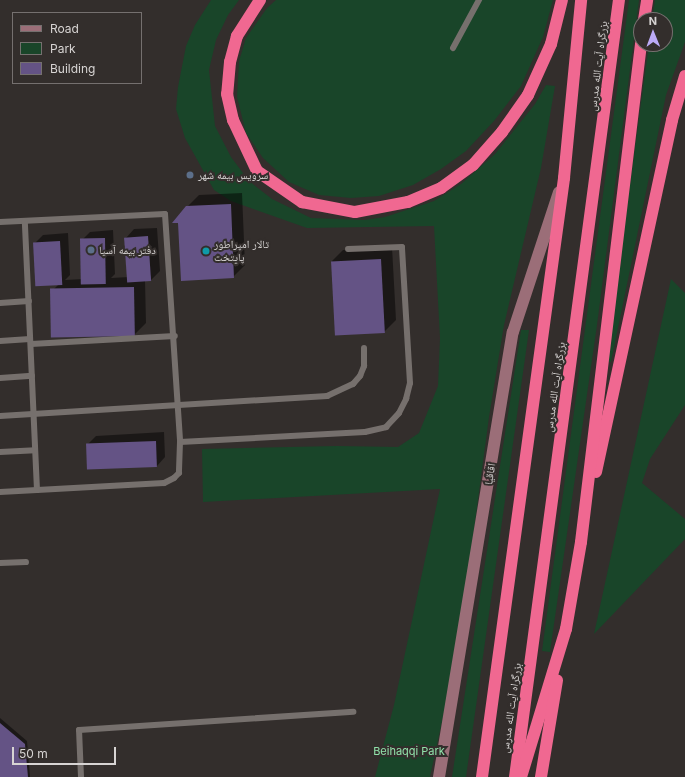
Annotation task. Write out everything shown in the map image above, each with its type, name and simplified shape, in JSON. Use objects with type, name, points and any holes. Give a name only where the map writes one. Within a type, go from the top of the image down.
[{"type":"highway","points":[[260,0],[237,36],[230,62],[227,94],[233,120],[257,171],[302,202],[356,212],[408,202],[441,188],[473,165],[502,132],[528,96],[551,44],[562,0]]},
{"type":"highway","name":"بزرگراه آیت الله مدرس","points":[[482,777],[564,178],[581,0]]},
{"type":"highway","name":"بزرگراه آیت الله مدرس","points":[[515,777],[619,0]]},
{"type":"highway","points":[[645,12],[647,0]]},
{"type":"highway","points":[[581,542],[640,52]]},
{"type":"highway","points":[[541,777],[581,542],[672,120],[685,76]]},
{"type":"highway","points":[[521,777],[566,629]]},
{"type":"main road","name":"اقاقیا","points":[[440,777],[513,332],[564,178]]},
{"type":"lane","points":[[453,48],[479,0]]},
{"type":"lane","points":[[0,222],[165,214],[175,336],[180,442],[179,473],[164,483],[0,492]]},
{"type":"lane","points":[[25,221],[37,490]]},
{"type":"lane","points":[[180,442],[365,432],[386,427],[399,413],[406,399],[410,383],[402,247],[348,249]]},
{"type":"lane","points":[[0,303],[29,301]]},
{"type":"lane","points":[[0,341],[31,342],[175,336]]},
{"type":"lane","points":[[0,416],[327,396],[353,384],[360,376],[364,366],[364,348]]},
{"type":"lane","points":[[0,378],[32,376]]},
{"type":"lane","points":[[0,452],[35,450]]},
{"type":"lane","points":[[0,563],[26,562]]},
{"type":"lane","points":[[81,777],[79,730],[353,712]]},
{"type":"green space","name":"Beihaqqi Park","points":[[211,0],[239,0],[228,15],[216,40],[209,70],[215,126],[231,157],[249,181],[272,199],[311,218],[364,220],[385,217],[434,201],[461,184],[495,154],[535,104],[546,85],[555,86],[541,168],[504,325],[489,417],[459,643],[430,777],[375,777],[394,705],[440,489],[203,502],[202,449],[337,446],[398,447],[419,433],[438,386],[440,338],[434,226],[307,228],[231,201],[214,190],[185,138],[176,109],[178,87],[186,46],[195,25]]},
{"type":"green space","points":[[276,0],[553,0],[543,37],[521,86],[494,121],[466,151],[441,169],[413,185],[379,196],[351,198],[319,195],[289,182],[263,158],[246,133],[237,97],[239,61],[246,38],[267,8]]},
{"type":"green space","points":[[629,0],[639,0],[637,12],[633,12],[633,46],[597,325],[550,652],[542,651]]},
{"type":"green space","points":[[655,0],[685,0],[685,42],[666,95],[611,362],[606,362],[648,52],[673,52],[673,12],[653,12]]},
{"type":"green space","points":[[671,279],[685,293],[685,405],[650,459],[642,483],[685,519],[685,539],[594,634]]},
{"type":"green space","points":[[521,330],[529,330],[466,777],[452,777]]},
{"type":"building","name":"تالار امپراطور پایتخت","points":[[231,204],[234,278],[181,281],[178,223],[172,223],[186,206]]},
{"type":"building","points":[[148,236],[151,281],[127,283],[124,238]]},
{"type":"building","points":[[80,238],[105,238],[106,284],[81,284]]},
{"type":"building","points":[[60,241],[62,285],[35,286],[33,242]]},
{"type":"building","points":[[381,259],[385,333],[335,336],[331,262]]},
{"type":"building","points":[[134,287],[135,336],[51,337],[50,288]]},
{"type":"building","points":[[156,441],[157,467],[87,469],[86,443]]},
{"type":"building","points":[[0,723],[25,744],[28,777],[0,777]]},
{"type":"place","name":"سرویس بیمه شهر","points":[[190,175]]},
{"type":"place","name":"دفتر بیمه آسیا","points":[[91,250]]},
{"type":"place","name":"تالار امپراطور پایتخت","points":[[206,251]]}]
